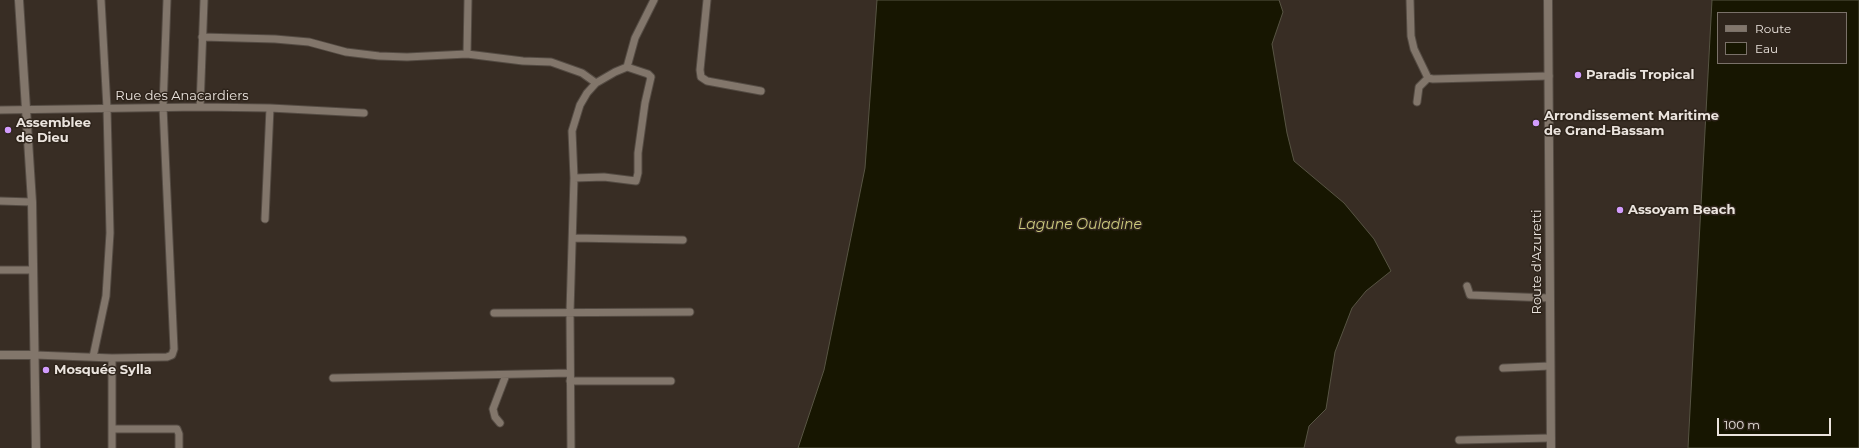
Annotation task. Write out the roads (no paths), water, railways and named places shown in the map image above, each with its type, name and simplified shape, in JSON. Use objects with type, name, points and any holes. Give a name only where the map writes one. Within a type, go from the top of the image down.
[{"type":"street","points":[[19,0],[32,202],[36,448]]},
{"type":"street","points":[[93,356],[106,296],[110,233],[107,108],[101,0]]},
{"type":"street","points":[[0,355],[93,356],[112,358],[172,356],[174,349],[163,107],[167,0]]},
{"type":"street","points":[[200,107],[204,0]]},
{"type":"street","points":[[467,54],[468,0]]},
{"type":"street","points":[[626,67],[635,38],[654,0]]},
{"type":"street","points":[[707,0],[700,70],[701,77],[707,81],[761,91]]},
{"type":"street","points":[[1410,0],[1411,36],[1414,49],[1428,78]]},
{"type":"street","name":"Route d'Azuretti","points":[[1548,0],[1551,448]]},
{"type":"street","points":[[202,37],[275,39],[309,42],[346,52],[379,56],[407,57],[467,54],[523,61],[552,62],[582,73],[596,83]]},
{"type":"street","points":[[571,448],[570,312],[573,238],[574,125],[580,106],[587,93],[596,83],[614,72],[626,67],[648,74],[651,77],[645,103],[638,153],[638,173],[636,181],[604,177],[574,178]]},
{"type":"street","points":[[1428,78],[1549,76]]},
{"type":"street","points":[[1417,102],[1419,87],[1428,78]]},
{"type":"street","name":"Rue des Anacardiers","points":[[0,110],[200,107],[270,108],[364,113]]},
{"type":"street","points":[[265,219],[270,108]]},
{"type":"street","points":[[0,202],[32,202]]},
{"type":"street","points":[[573,238],[683,240]]},
{"type":"street","points":[[0,270],[33,270]]},
{"type":"street","points":[[1467,286],[1470,295],[1549,298]]},
{"type":"street","points":[[494,313],[690,312]]},
{"type":"street","points":[[112,358],[112,448]]},
{"type":"street","points":[[1503,368],[1550,366]]},
{"type":"street","points":[[500,423],[495,417],[493,409],[506,375]]},
{"type":"street","points":[[333,378],[506,375],[671,381]]},
{"type":"street","points":[[112,430],[177,430],[179,434],[179,448]]},
{"type":"street","points":[[1459,440],[1551,438]]},
{"type":"water","name":"Lagune Ouladine","points":[[877,0],[1279,0],[1283,12],[1272,44],[1287,133],[1294,161],[1344,203],[1374,239],[1391,271],[1366,291],[1352,308],[1335,352],[1326,409],[1309,426],[1304,448],[798,448],[824,370],[865,168]]},
{"type":"water","points":[[1712,0],[1859,0],[1859,448],[1688,448]]},
{"type":"place","name":"Paradis Tropical","points":[[1578,75]]},
{"type":"place","name":"Arrondissement Maritime de Grand-Bassam","points":[[1536,123]]},
{"type":"place","name":"Assemblee de Dieu","points":[[8,130]]},
{"type":"place","name":"Assoyam Beach","points":[[1620,210]]},
{"type":"place","name":"Mosquée Sylla","points":[[46,370]]}]
